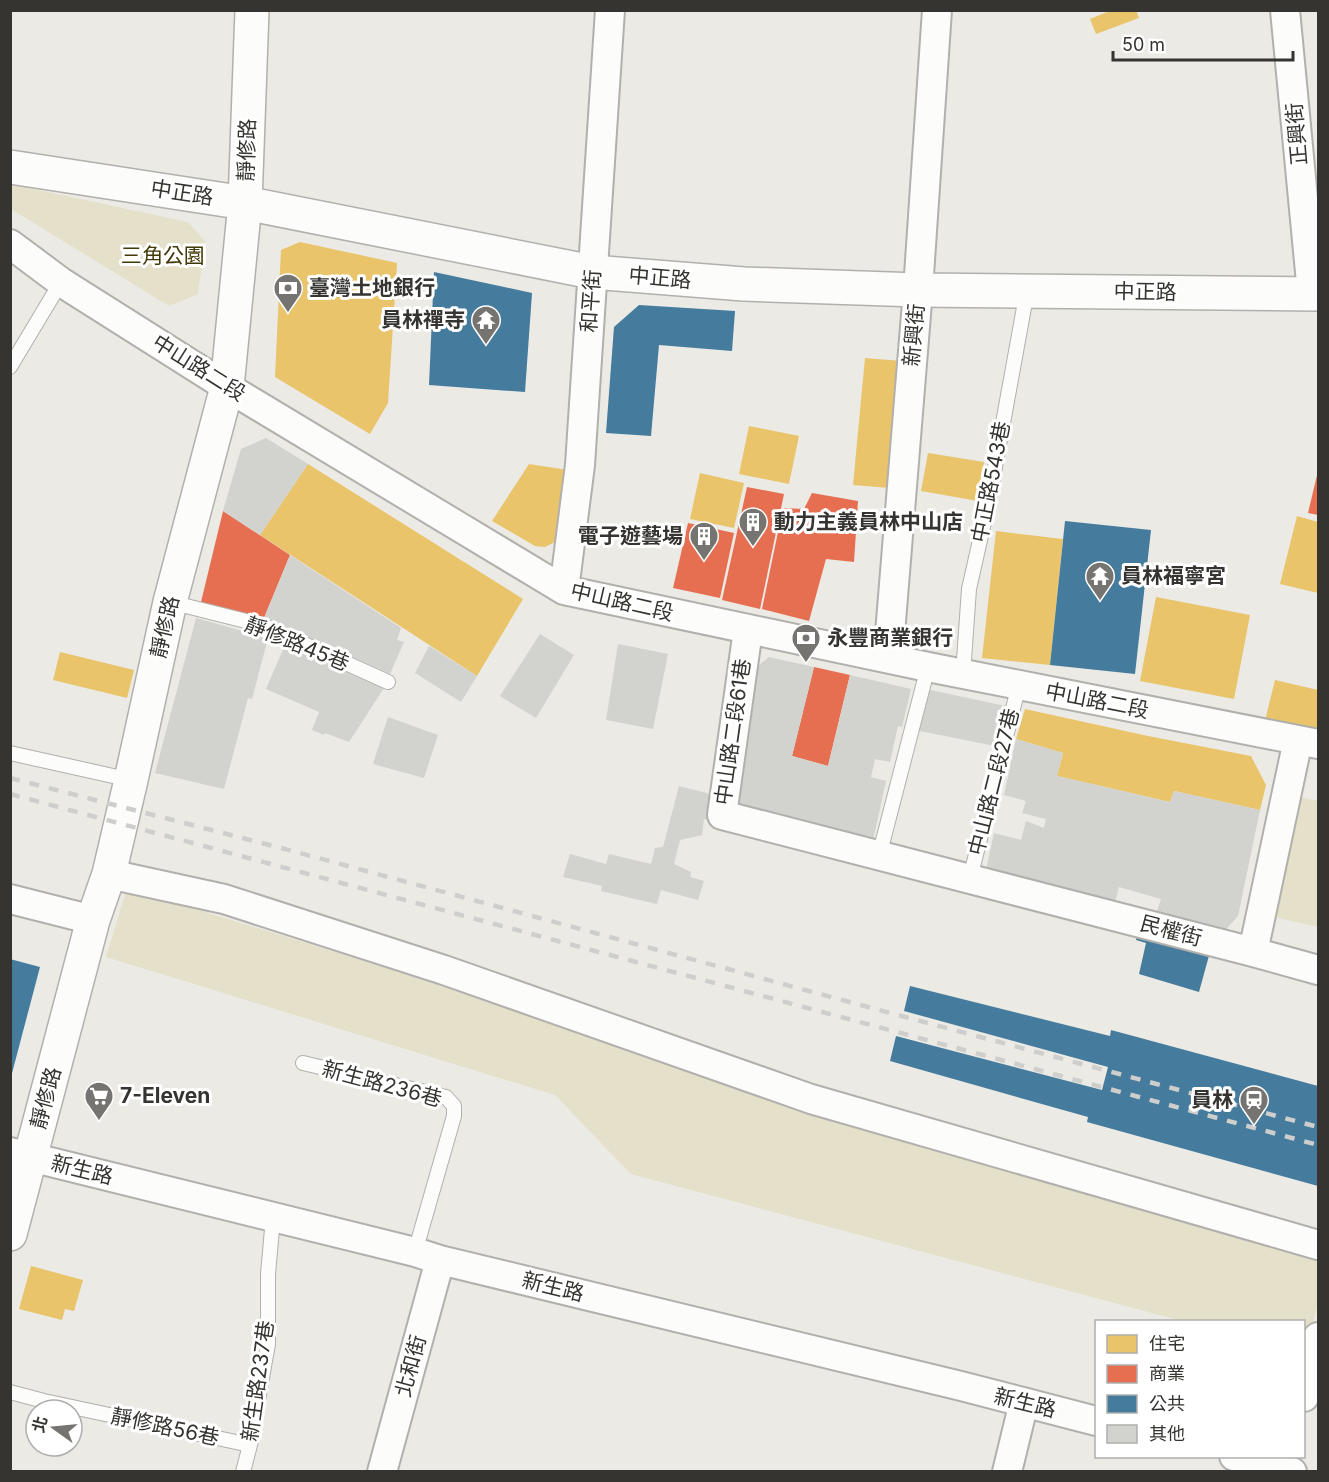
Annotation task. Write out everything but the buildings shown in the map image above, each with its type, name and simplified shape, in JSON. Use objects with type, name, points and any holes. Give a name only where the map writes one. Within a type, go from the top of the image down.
[{"type":"street","name":"靜修路","points":[[10,1234],[20,1155],[109,874],[170,602],[227,387],[245,203],[252,10]]},
{"type":"street","name":"和平街","points":[[564,590],[580,465],[610,10]]},
{"type":"street","name":"新興街","points":[[888,658],[918,290],[937,10]]},
{"type":"street","name":"正興街","points":[[1285,10],[1315,294]]},
{"type":"street","name":"中正路","points":[[10,166],[245,203],[592,272],[744,284],[918,290],[1315,294]]},
{"type":"street","name":"中山路二段","points":[[10,244],[61,282],[227,387],[564,590],[928,667],[1308,742]]},
{"type":"street","name":"中山路二段61巷","points":[[748,630],[722,815],[879,856]]},
{"type":"street","points":[[1253,952],[1308,742]]},
{"type":"street","name":"民權街","points":[[879,856],[1318,970]]},
{"type":"street","points":[[109,874],[224,899],[444,970],[811,1099],[1318,1245]]},
{"type":"street","points":[[10,899],[93,920]]},
{"type":"street","name":"新生路","points":[[20,1155],[1095,1421]]},
{"type":"street","name":"北和街","points":[[382,1472],[427,1256]]},
{"type":"street","points":[[1305,1392],[1318,1337]]},
{"type":"street","points":[[1007,1472],[1024,1402]]},
{"type":"street","points":[[1245,1458],[1288,1466]]},
{"type":"lane","points":[[10,367],[61,282]]},
{"type":"lane","name":"中正路543巷","points":[[963,674],[969,590],[989,500],[1027,291]]},
{"type":"lane","name":"靜修路45巷","points":[[170,602],[262,625],[388,682]]},
{"type":"lane","points":[[879,856],[928,667]]},
{"type":"lane","name":"中山路二段27巷","points":[[970,878],[1018,685]]},
{"type":"lane","points":[[10,753],[131,780]]},
{"type":"lane","name":"新生路236巷","points":[[303,1063],[446,1097],[454,1106],[427,1256]]},
{"type":"lane","name":"新生路237巷","points":[[243,1472],[268,1344],[268,1274],[273,1218]]},
{"type":"lane","name":"靜修路56巷","points":[[10,1392],[250,1445]]},
{"type":"green space","name":"三角公園","points":[[10,184],[188,222],[205,241],[198,294],[169,306],[11,209]]},
{"type":"green space","points":[[1298,797],[1318,801],[1318,927],[1270,916]]},
{"type":"green space","points":[[127,888],[423,979],[820,1117],[1317,1259],[1318,1304],[1305,1350],[1305,1320],[1178,1320],[631,1174],[555,1095],[106,957]]},
{"type":"railway","points":[[10,778],[285,849],[1318,1127]]},
{"type":"railway","points":[[10,794],[1318,1145]]},
{"type":"place","name":"臺灣土地銀行","points":[[288,314]]},
{"type":"place","name":"員林禪寺","points":[[486,346]]},
{"type":"place","name":"動力主義員林中山店","points":[[753,548]]},
{"type":"place","name":"電子遊藝場","points":[[704,562]]},
{"type":"place","name":"員林福寧宮","points":[[1100,602]]},
{"type":"place","name":"永豐商業銀行","points":[[806,664]]},
{"type":"place","name":"7-Eleven","points":[[99,1122]]},
{"type":"place","name":"員林","points":[[1254,1126]]}]
